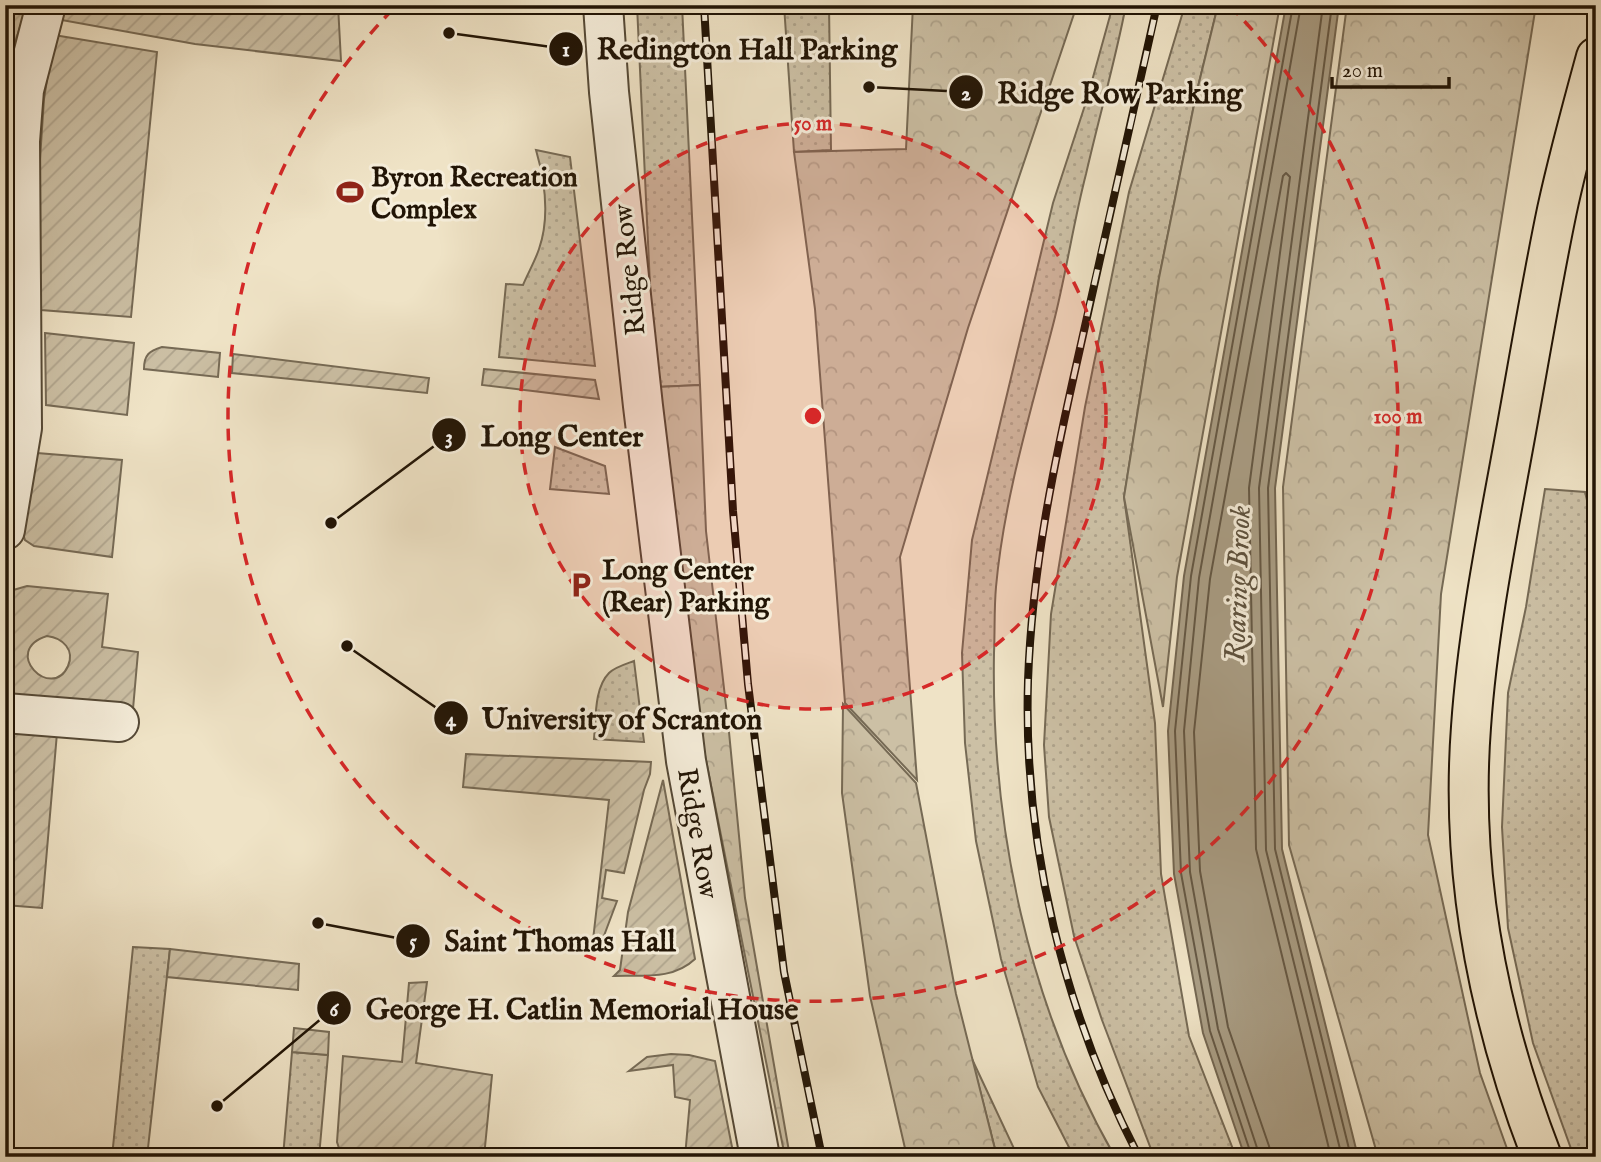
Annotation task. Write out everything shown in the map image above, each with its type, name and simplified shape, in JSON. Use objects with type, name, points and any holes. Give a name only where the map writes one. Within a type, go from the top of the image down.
[{"type":"highway","points":[[1542,1157],[1524,1111],[1505,1048],[1477,925],[1470,822],[1471,729],[1486,596],[1557,210],[1596,57]]},
{"type":"street","points":[[5,530],[22,428],[20,141],[25,81],[46,5]]},
{"type":"street","name":"Ridge Row","points":[[603,5],[641,393],[686,761],[760,1157]]},
{"type":"street","points":[[5,713],[119,722]]},
{"type":"green space","points":[[5,5],[27,5],[5,74]]},
{"type":"green space","points":[[60,5],[338,5],[341,61],[195,44],[56,19]]},
{"type":"green space","points":[[637,5],[682,5],[700,385],[657,387]]},
{"type":"green space","points":[[784,5],[829,5],[831,150],[794,152]]},
{"type":"green space","points":[[913,5],[1077,5],[968,328],[900,557],[917,780],[845,703],[815,309],[794,152],[906,149]]},
{"type":"green space","points":[[1113,5],[1126,5],[1081,193],[1058,306],[1012,488],[1000,554],[995,604],[995,718],[999,784],[1021,913],[1038,977],[1059,1039],[1085,1099],[1115,1157],[1074,1157],[1038,1087],[1001,959],[976,841],[965,743],[962,653],[972,540],[1053,203],[1087,99]]},
{"type":"green space","points":[[1185,5],[1218,5],[1196,95],[1159,278],[1124,497],[1155,723],[1161,874],[1189,1036],[1236,1157],[1154,1157],[1102,1020],[1074,936],[1049,817],[1044,745],[1051,614],[1085,407],[1129,192]]},
{"type":"green space","points":[[1218,5],[1280,5],[1177,577],[1163,707],[1124,497],[1159,278],[1196,95]]},
{"type":"green space","points":[[1347,5],[1536,5],[1441,594],[1428,835],[1480,1073],[1510,1157],[1378,1157],[1289,845],[1283,487]]},
{"type":"green space","points":[[54,35],[157,52],[131,317],[41,310],[35,234],[44,99]]},
{"type":"green space","points":[[536,150],[570,157],[595,366],[499,357],[506,284],[523,285],[542,237],[545,199]]},
{"type":"green space","points":[[45,333],[134,343],[127,415],[46,405]]},
{"type":"green space","points":[[162,347],[220,353],[218,377],[144,369],[148,354]]},
{"type":"green space","points":[[233,354],[429,378],[427,393],[232,373]]},
{"type":"green space","points":[[484,369],[595,380],[599,399],[482,385]]},
{"type":"green space","points":[[700,385],[706,531],[745,898],[790,1157],[785,1157],[702,740],[657,387]]},
{"type":"green space","points":[[555,447],[605,466],[609,494],[550,489]]},
{"type":"green space","points":[[37,453],[122,460],[112,557],[34,546],[25,540],[22,531]]},
{"type":"green space","points":[[1545,489],[1585,492],[1596,537],[1596,1157],[1574,1157],[1533,1043],[1508,928],[1502,827],[1508,693],[1526,607]]},
{"type":"green space","points":[[27,586],[108,594],[102,647],[138,652],[133,709],[5,700],[5,596],[10,591]],"holes":[[[47,636],[63,642],[69,650],[70,660],[61,676],[51,679],[34,670],[29,662],[28,652],[34,643]]]},
{"type":"green space","points":[[634,661],[644,742],[594,739],[597,704],[604,679],[614,669]]},
{"type":"green space","points":[[843,704],[916,783],[956,994],[997,1157],[907,1157],[870,996],[842,793]]},
{"type":"green space","points":[[5,727],[57,733],[42,908],[5,905]]},
{"type":"green space","points":[[466,754],[651,762],[624,873],[606,870],[602,898],[617,901],[602,941],[593,940],[609,800],[463,787]]},
{"type":"green space","points":[[663,780],[695,959],[686,966],[667,973],[614,976],[620,970],[628,912]]},
{"type":"green space","points":[[133,947],[170,949],[147,1157],[112,1157]]},
{"type":"green space","points":[[170,949],[299,964],[298,990],[167,977]]},
{"type":"green space","points":[[427,982],[416,1063],[492,1075],[484,1157],[342,1157],[337,1142],[343,1056],[402,1062],[409,983]]},
{"type":"green space","points":[[294,1028],[329,1032],[328,1055],[292,1052]]},
{"type":"green space","points":[[292,1052],[328,1055],[319,1157],[283,1157]]},
{"type":"green space","points":[[671,1054],[715,1061],[734,1157],[685,1157],[690,1100],[675,1097],[673,1065],[629,1071],[647,1057]]},
{"type":"green space","points":[[972,1059],[1018,1157],[997,1157]]},
{"type":"water","name":"Roaring Brook","points":[[1286,5],[1339,5],[1275,488],[1282,849],[1358,1157],[1245,1157],[1203,1033],[1174,874],[1168,731],[1184,576]]},
{"type":"railway","points":[[704,5],[733,511],[748,684],[784,972],[822,1157]]},
{"type":"railway","points":[[1139,1157],[1112,1102],[1089,1045],[1054,926],[1041,865],[1033,804],[1028,743],[1028,681],[1034,598],[1053,475],[1157,5]]},
{"type":"place","name":"Redington Hall Parking","points":[[449,33]]},
{"type":"place","name":"Ridge Row Parking","points":[[869,87]]},
{"type":"place","name":"Byron Recreation Complex","points":[[350,192]]},
{"type":"place","name":"Long Center","points":[[331,523]]},
{"type":"place","name":"Long Center (Rear) Parking","points":[[581,585]]},
{"type":"place","name":"University of Scranton","points":[[347,646]]},
{"type":"place","name":"Saint Thomas Hall","points":[[318,923]]},
{"type":"place","name":"George H. Catlin Memorial House","points":[[217,1106]]}]
